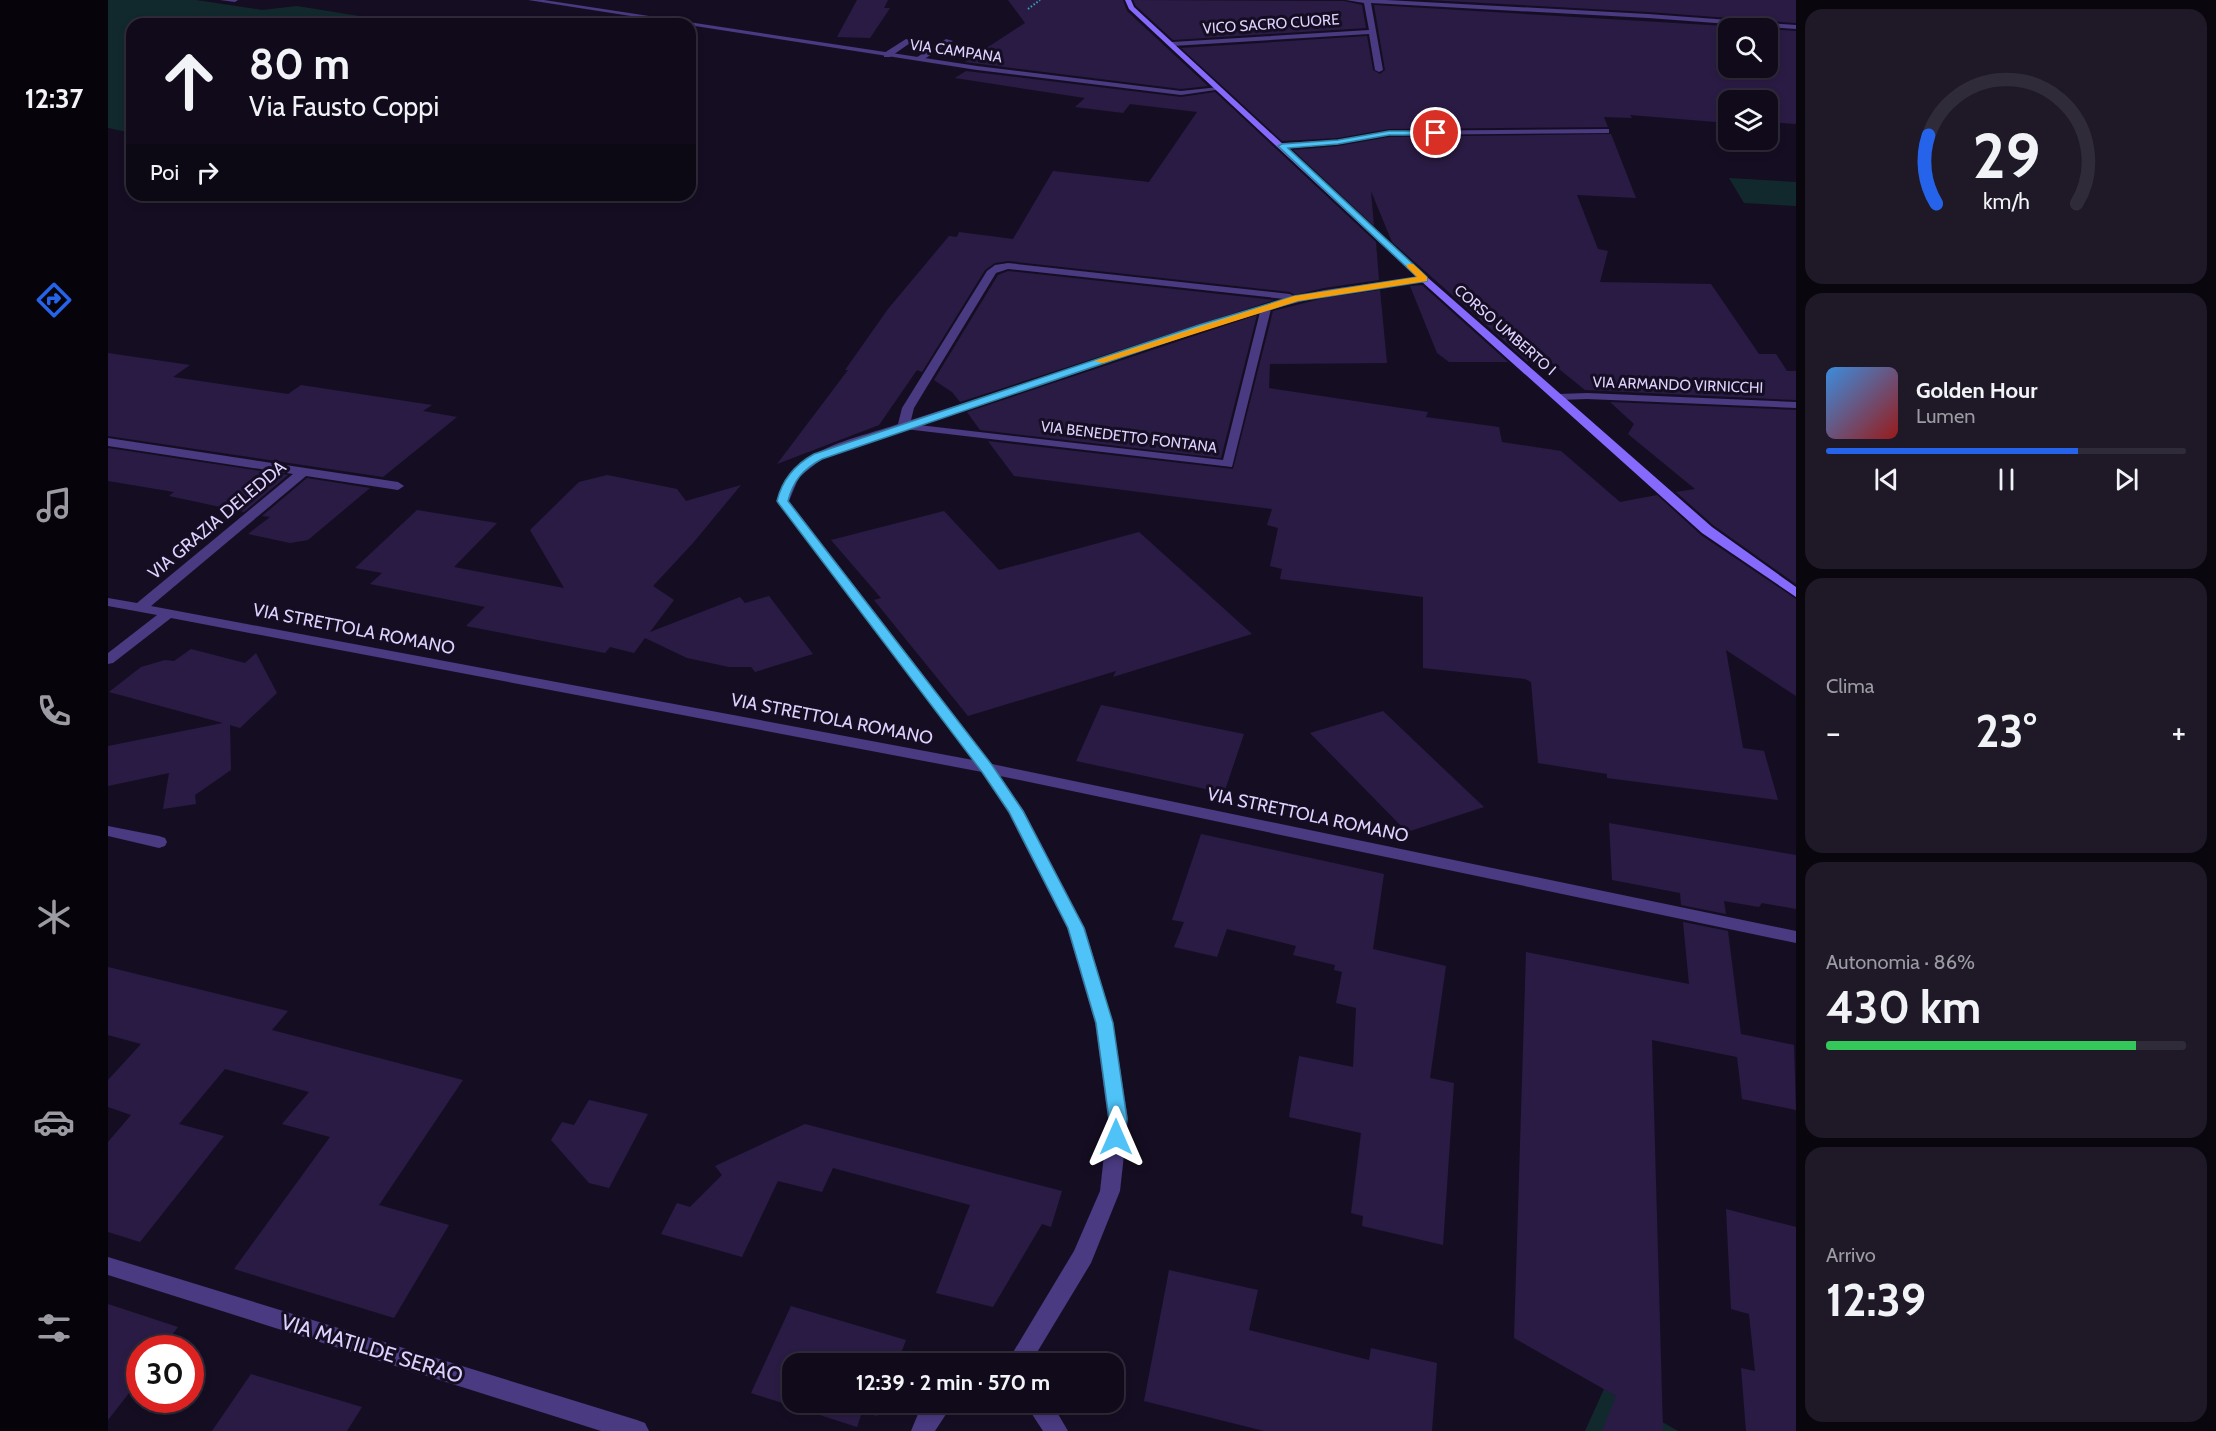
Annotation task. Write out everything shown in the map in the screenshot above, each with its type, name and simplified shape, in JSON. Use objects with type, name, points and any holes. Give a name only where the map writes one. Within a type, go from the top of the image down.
[{"type":"main road","name":"CORSO UMBERTO I","points":[[1128,0],[1131,8],[1424,279],[1707,530],[1796,593]]},
{"type":"street","points":[[223,0],[235,0]]},
{"type":"street","name":"VIA CAMPANA","points":[[531,0],[649,18]]},
{"type":"street","points":[[1349,0],[1648,16],[1796,27]]},
{"type":"street","points":[[1367,0],[1378,70]]},
{"type":"street","name":"VIA CAMPANA","points":[[696,25],[886,55],[1181,93],[1219,90]]},
{"type":"street","name":"VICO SACRO CUORE","points":[[1172,44],[1371,32]]},
{"type":"street","points":[[886,55],[909,41]]},
{"type":"street","points":[[918,59],[949,41]]},
{"type":"street","points":[[1282,146],[1338,142],[1389,133],[1606,131]]},
{"type":"street","name":"VIA BENEDETTO FONTANA","points":[[903,426],[908,408],[992,271],[998,267],[1008,266],[1297,298]]},
{"type":"street","name":"VIA BENEDETTO FONTANA","points":[[987,768],[783,501],[786,486],[803,464],[818,456],[903,426],[1266,307],[1297,298],[1424,279]]},
{"type":"street","name":"VIA BENEDETTO FONTANA","points":[[903,426],[1228,464],[1266,307]]},
{"type":"street","name":"VIA ARMANDO VIRNICCHI","points":[[1559,398],[1587,396],[1796,405]]},
{"type":"street","name":"VIA GRAZIA DELEDDA","points":[[108,442],[303,472]]},
{"type":"street","points":[[303,472],[398,486]]},
{"type":"street","name":"VIA GRAZIA DELEDDA","points":[[140,608],[303,472]]},
{"type":"street","name":"VIA STRETTOLA ROMANO","points":[[108,602],[987,768],[1796,937]]},
{"type":"street","points":[[108,660],[168,614]]},
{"type":"street","points":[[987,768],[1016,811],[1076,928],[1104,1023],[1118,1119],[1110,1191],[1083,1256],[1024,1353]]},
{"type":"street","points":[[108,831],[159,842]]},
{"type":"street","name":"VIA MATILDE SERAO","points":[[108,1266],[637,1431]]},
{"type":"street","points":[[923,1431],[926,1422],[933,1413]]},
{"type":"street","points":[[1045,1413],[1056,1431]]},
{"type":"path","points":[[1028,9],[1040,0]]},
{"type":"green space","points":[[108,0],[196,0],[262,10],[297,6],[371,18],[126,18],[126,132],[108,128]]},
{"type":"green space","points":[[1729,178],[1796,182],[1796,206],[1744,203]]},
{"type":"green space","points":[[1604,1389],[1678,1431],[1585,1431]]},
{"type":"building","points":[[857,0],[888,0],[884,8],[890,8],[870,38],[837,37]]},
{"type":"building","points":[[1008,0],[1123,0],[1127,11],[1208,86],[1181,89],[965,62],[1025,23]]},
{"type":"building","points":[[1133,0],[1344,1],[1362,5],[1366,28],[1173,40],[1136,6]]},
{"type":"building","points":[[1428,0],[1796,0],[1796,23],[1778,22],[1778,18],[1729,18]]},
{"type":"building","points":[[1374,5],[1718,26],[1718,78],[1778,78],[1778,30],[1796,31],[1796,124],[1778,123],[1778,90],[1718,90],[1718,122],[1630,115],[1632,118],[1604,117],[1608,127],[1389,129],[1338,138],[1282,141],[1181,48],[1367,36],[1373,70],[1380,74],[1385,70]]},
{"type":"building","points":[[966,71],[1181,97],[1215,92],[1376,242],[1379,280],[1295,295],[1290,292],[1008,261],[995,263],[985,270],[922,372],[917,370],[879,425],[777,464],[848,370],[845,370],[888,309],[949,236],[957,237],[959,232],[1013,239],[1053,171],[1149,182],[1197,112],[1130,104],[1123,113],[1075,107],[1085,98],[955,78]]},
{"type":"building","points":[[1611,134],[1636,198],[1577,195],[1598,249],[1608,251],[1600,282],[1711,284],[1759,354],[1776,354],[1787,371],[1796,371],[1796,400],[1585,390],[1549,361],[1527,361],[1392,242],[1371,191],[1374,226],[1293,150],[1338,146],[1389,137]]},
{"type":"building","points":[[1008,271],[1274,300],[960,402],[952,392],[934,380],[998,275]]},
{"type":"building","points":[[1422,285],[1508,362],[1449,362],[1437,353],[1410,286]]},
{"type":"building","points":[[1380,290],[1387,363],[1270,364],[1269,388],[1428,412],[1426,417],[1499,427],[1502,442],[1561,451],[1620,502],[1657,495],[1701,535],[1796,599],[1796,696],[1726,650],[1743,748],[1764,751],[1778,800],[1607,778],[1607,774],[1538,763],[1531,682],[1525,679],[1423,668],[1423,597],[1280,579],[1282,569],[1270,566],[1278,528],[1267,525],[1272,509],[1014,476],[988,441],[1233,469],[1273,311],[1324,298]]},
{"type":"building","points":[[1257,315],[1221,458],[980,430],[967,412]]},
{"type":"building","points":[[108,353],[190,365],[173,377],[288,394],[301,385],[432,405],[423,411],[457,417],[383,477],[108,436]]},
{"type":"building","points":[[1610,402],[1796,410],[1796,584],[1713,525],[1676,492],[1695,489],[1628,434],[1634,424]]},
{"type":"building","points":[[108,448],[288,475],[244,512],[169,496],[174,492],[108,481]]},
{"type":"building","points":[[607,475],[677,489],[686,501],[741,485],[693,543],[653,586],[674,600],[650,632],[740,597],[745,603],[769,596],[813,654],[755,672],[751,667],[729,667],[687,658],[645,638],[634,653],[610,647],[605,653],[466,626],[485,607],[370,584],[382,573],[355,568],[417,510],[497,523],[454,567],[564,588],[530,530],[579,482]]},
{"type":"building","points":[[307,478],[370,488],[308,540],[290,543],[248,534],[270,517],[262,516]]},
{"type":"building","points":[[944,511],[999,570],[1139,532],[1252,634],[1113,677],[1116,671],[968,716],[874,600],[881,598],[831,540]]},
{"type":"building","points":[[191,649],[245,663],[256,653],[277,693],[240,728],[230,725],[231,770],[195,795],[196,804],[163,809],[169,773],[108,786],[108,746],[223,723],[109,692],[141,667],[165,660],[174,661]]},
{"type":"building","points":[[1101,705],[1244,734],[1224,793],[1076,761]]},
{"type":"building","points":[[1383,711],[1484,807],[1407,832],[1310,733]]},
{"type":"building","points":[[1609,823],[1796,855],[1796,909],[1762,903],[1759,907],[1724,901],[1726,914],[1681,905],[1680,893],[1612,880]]},
{"type":"building","points":[[1201,834],[1384,874],[1373,949],[1446,966],[1430,1078],[1454,1083],[1443,1245],[1362,1226],[1363,1216],[1351,1213],[1361,1133],[1289,1117],[1299,1056],[1353,1067],[1356,1008],[1336,1003],[1342,972],[1334,970],[1335,965],[1293,955],[1296,946],[1227,929],[1217,957],[1174,947],[1184,922],[1172,920]]},
{"type":"building","points":[[1683,922],[1728,931],[1741,1034],[1794,1045],[1796,1110],[1742,1099],[1737,1057],[1652,1040],[1663,1431],[1602,1431],[1616,1396],[1514,1338],[1526,952],[1689,984]]},
{"type":"building","points":[[108,967],[288,1011],[272,1030],[463,1080],[379,1205],[449,1225],[394,1318],[234,1269],[330,1137],[282,1124],[309,1092],[225,1069],[179,1124],[224,1136],[140,1242],[108,1232],[108,1142],[131,1115],[108,1107],[108,1080],[141,1044],[108,1035]]},
{"type":"building","points":[[589,1100],[648,1114],[609,1188],[589,1183],[551,1140],[562,1122],[574,1125]]},
{"type":"building","points":[[805,1124],[1062,1191],[1051,1227],[1042,1224],[993,1307],[936,1293],[970,1205],[833,1168],[822,1192],[778,1181],[742,1257],[661,1234],[677,1203],[690,1207],[722,1175],[715,1166]]},
{"type":"building","points":[[1726,1209],[1796,1227],[1796,1431],[1746,1431],[1741,1368],[1755,1371],[1749,1314],[1731,1309]]},
{"type":"building","points":[[1169,1270],[1258,1290],[1249,1330],[1369,1360],[1371,1348],[1437,1363],[1432,1431],[1264,1431],[1144,1401]]},
{"type":"building","points":[[108,1304],[178,1327],[172,1335],[126,1335],[126,1397],[108,1420]]},
{"type":"building","points":[[791,1306],[906,1340],[901,1353],[782,1353],[782,1403],[751,1393]]},
{"type":"building","points":[[251,1374],[362,1407],[347,1431],[212,1431]]},
{"type":"building","points":[[813,1413],[862,1413],[857,1427]]},
{"type":"slow traffic","points":[[1099,361],[1297,298],[1424,279],[1410,265]]},
{"type":"route","points":[[1116,1137],[1118,1119],[1104,1023],[1076,928],[1016,811],[987,768],[783,501],[786,486],[803,464],[818,456],[1202,327],[1297,298],[1424,279],[1282,146],[1338,142],[1389,133],[1436,133]]}]
